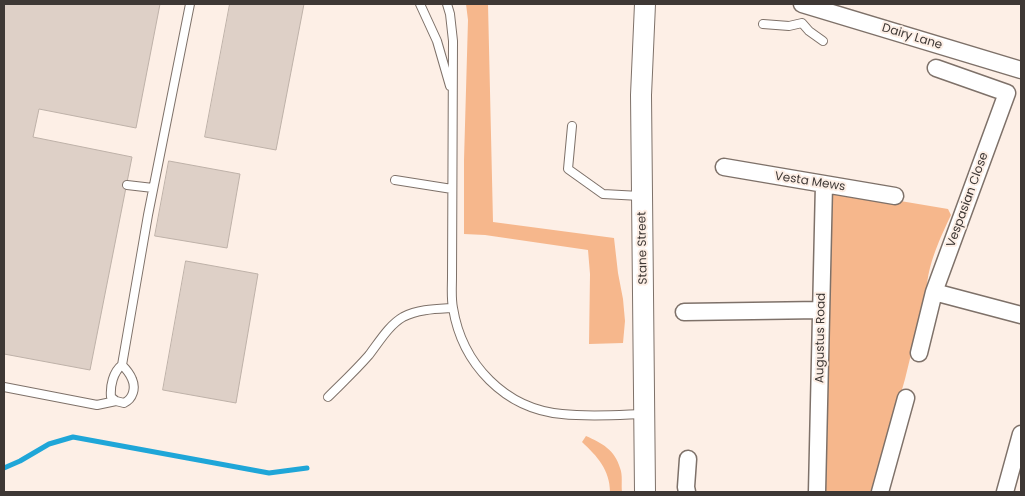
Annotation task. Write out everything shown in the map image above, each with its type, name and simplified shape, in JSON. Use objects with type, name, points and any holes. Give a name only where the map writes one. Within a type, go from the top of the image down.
[{"type":"street","name":"Stane Street","points":[[645,492],[641,95],[646,4]]},
{"type":"street","name":"Dairy Lane","points":[[804,5],[1021,70]]},
{"type":"street","name":"Vespasian Close","points":[[919,353],[934,292],[1014,95],[936,68]]},
{"type":"street","name":"Vesta Mews","points":[[724,167],[895,196]]},
{"type":"street","name":"Augustus Road","points":[[817,492],[824,184]]},
{"type":"street","points":[[934,292],[1021,315]]},
{"type":"street","points":[[684,312],[821,310]]},
{"type":"street","points":[[880,492],[906,398]]},
{"type":"street","points":[[1005,492],[1021,434]]},
{"type":"street","points":[[687,492],[688,459]]},
{"type":"lane","points":[[116,401],[111,397],[110,388],[117,369],[122,365],[153,188],[190,4]]},
{"type":"lane","points":[[420,4],[437,40],[453,96]]},
{"type":"lane","points":[[447,4],[453,41],[453,308],[459,332],[468,354],[484,375],[503,393],[531,407],[560,414],[589,416],[644,414]]},
{"type":"lane","points":[[802,23],[804,5]]},
{"type":"lane","points":[[763,24],[789,26],[802,23]]},
{"type":"lane","points":[[802,23],[823,40]]},
{"type":"lane","points":[[572,126],[568,169],[603,194],[642,196]]},
{"type":"lane","points":[[396,180],[452,189]]},
{"type":"lane","points":[[127,185],[153,188]]},
{"type":"lane","points":[[328,397],[368,356],[395,323],[402,318],[414,312],[428,309],[453,308]]},
{"type":"lane","points":[[4,388],[97,404],[116,401],[124,403],[129,401],[134,390],[132,379],[122,365]]},
{"type":"shaded area","points":[[466,4],[488,4],[493,222],[614,238],[625,321],[623,343],[589,344],[590,274],[588,250],[485,235],[464,234],[468,20]]},
{"type":"shaded area","points":[[829,189],[948,209],[951,215],[929,271],[927,289],[905,379],[873,492],[822,492]]},
{"type":"shaded area","points":[[586,436],[602,444],[615,456],[621,471],[622,492],[610,492],[608,477],[602,464],[582,442]]},
{"type":"building","points":[[4,4],[160,4],[136,128],[39,109],[33,137],[132,157],[90,370],[4,354]]},
{"type":"building","points":[[230,4],[304,4],[276,150],[205,137]]},
{"type":"building","points":[[169,161],[240,174],[227,248],[155,236]]},
{"type":"building","points":[[186,261],[258,274],[236,403],[163,390]]},
{"type":"waterway","points":[[4,468],[49,444],[73,437],[269,473],[307,468]]}]
